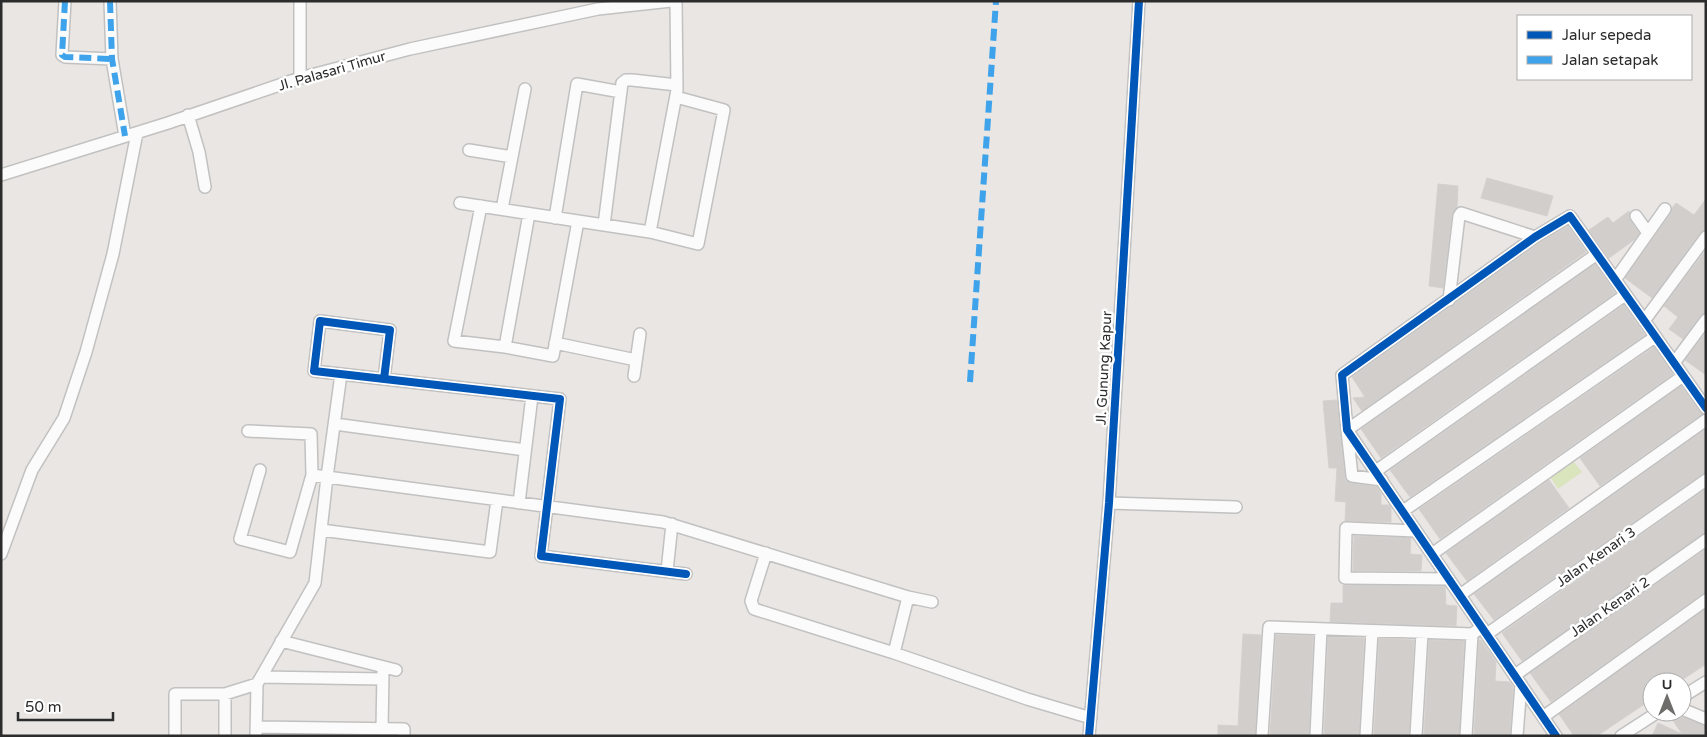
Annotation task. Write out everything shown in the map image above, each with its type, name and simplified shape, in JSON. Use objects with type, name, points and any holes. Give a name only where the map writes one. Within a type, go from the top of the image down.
[{"type":"street","points":[[65,1],[62,55],[65,57],[112,59]]},
{"type":"street","points":[[1,554],[32,470],[64,418],[86,352],[113,254],[131,134],[112,59],[110,1]]},
{"type":"street","points":[[300,1],[300,78]]},
{"type":"street","name":"Jl. Palasari Timur","points":[[1,175],[188,116],[300,78],[410,49],[561,16],[631,4],[671,1]]},
{"type":"street","points":[[650,232],[678,85],[676,1]]},
{"type":"street","name":"Jl. Gunung Kapur","points":[[1089,736],[1109,504],[1139,1]]},
{"type":"street","points":[[604,225],[622,83],[626,80],[678,85]]},
{"type":"street","points":[[555,218],[577,84],[621,92]]},
{"type":"street","points":[[502,210],[526,89]]},
{"type":"street","points":[[460,203],[650,232],[698,244],[724,110],[676,97]]},
{"type":"street","points":[[188,116],[199,152],[205,187]]},
{"type":"street","points":[[469,150],[512,157]]},
{"type":"street","points":[[480,206],[454,341],[505,347],[553,356],[578,221]]},
{"type":"street","points":[[1615,280],[1665,209]]},
{"type":"street","points":[[1449,300],[1460,214],[1462,213],[1535,237]]},
{"type":"street","points":[[505,347],[529,214]]},
{"type":"street","points":[[1626,295],[1379,476],[1352,476],[1342,375],[1535,237],[1570,216],[1656,337],[1683,376],[1705,404]]},
{"type":"street","points":[[1636,216],[1648,232]]},
{"type":"street","points":[[1644,321],[1706,238]]},
{"type":"street","points":[[1347,430],[1597,254]]},
{"type":"street","points":[[1674,363],[1706,320]]},
{"type":"street","points":[[384,379],[390,330],[320,321],[314,371],[532,396],[560,398],[541,556],[686,574]]},
{"type":"street","points":[[634,376],[640,334]]},
{"type":"street","points":[[1403,511],[1656,337]]},
{"type":"street","points":[[555,342],[636,360]]},
{"type":"street","points":[[341,374],[315,583],[259,680],[256,731],[404,729],[404,736]]},
{"type":"street","points":[[1432,554],[1683,376]]},
{"type":"street","points":[[519,503],[532,396]]},
{"type":"street","points":[[1460,595],[1706,420]]},
{"type":"street","points":[[335,424],[526,450]]},
{"type":"street","points":[[1347,430],[1556,736]]},
{"type":"street","points":[[248,432],[310,434],[312,475],[290,552],[240,539],[260,470]]},
{"type":"street","points":[[312,475],[672,524],[908,597],[932,602]]},
{"type":"street","name":"Jalan Kenari 3","points":[[1472,634],[1484,631],[1706,480]]},
{"type":"street","points":[[321,530],[490,552],[497,500]]},
{"type":"street","points":[[1109,504],[1236,507]]},
{"type":"street","points":[[667,572],[672,524]]},
{"type":"street","points":[[1416,531],[1346,528],[1345,578],[1449,579]]},
{"type":"street","name":"Jalan Kenari 2","points":[[1518,680],[1706,540]]},
{"type":"street","points":[[766,553],[751,601],[754,609],[894,653],[1027,699],[1091,718]]},
{"type":"street","points":[[894,653],[908,597]]},
{"type":"street","points":[[1543,717],[1706,600]]},
{"type":"street","points":[[1262,736],[1269,627],[1472,634],[1466,736]]},
{"type":"street","points":[[1316,736],[1322,629]]},
{"type":"street","points":[[1366,736],[1372,631]]},
{"type":"street","points":[[1416,736],[1422,632]]},
{"type":"street","points":[[281,641],[383,673]]},
{"type":"street","points":[[175,736],[175,694],[225,694],[259,680],[383,673],[396,670]]},
{"type":"street","points":[[382,729],[383,673]]},
{"type":"street","points":[[1517,736],[1518,680]]},
{"type":"street","points":[[1692,691],[1706,682]]},
{"type":"street","points":[[225,694],[225,736]]},
{"type":"street","points":[[1692,713],[1706,719]]},
{"type":"street","points":[[1622,735],[1642,722]]},
{"type":"green space","points":[[1573,461],[1582,472],[1558,489],[1551,478]]},
{"type":"building","points":[[1487,178],[1553,196],[1547,216],[1481,198]]},
{"type":"building","points":[[1438,184],[1458,186],[1457,207],[1452,215],[1443,288],[1429,286]]},
{"type":"building","points":[[1706,199],[1706,230],[1700,233],[1652,298],[1625,278],[1676,203],[1694,215]]},
{"type":"building","points":[[1629,211],[1630,220],[1639,233],[1634,240],[1609,258],[1589,230],[1608,217],[1613,223]]},
{"type":"building","points":[[1568,226],[1586,252],[1362,411],[1353,398],[1365,397],[1352,377],[1539,243]]},
{"type":"building","points":[[1706,250],[1706,313],[1700,316],[1683,339],[1669,329],[1678,317],[1664,306]]},
{"type":"building","points":[[1595,264],[1615,293],[1381,458],[1361,429]]},
{"type":"building","points":[[1624,305],[1645,335],[1410,497],[1390,470]]},
{"type":"building","points":[[1706,333],[1706,375],[1685,360]]},
{"type":"building","points":[[1654,347],[1673,374],[1440,539],[1419,509]]},
{"type":"building","points":[[1681,386],[1702,414],[1600,486],[1580,458]]},
{"type":"building","points":[[1337,400],[1345,480],[1351,483],[1377,487],[1381,494],[1381,505],[1389,505],[1391,508],[1391,522],[1345,521],[1346,502],[1335,501],[1337,468],[1329,468],[1323,401]]},
{"type":"building","points":[[1706,429],[1706,473],[1494,620],[1474,594]]},
{"type":"building","points":[[1549,480],[1569,508],[1467,581],[1446,553]]},
{"type":"building","points":[[1706,489],[1706,533],[1522,661],[1502,633]]},
{"type":"building","points":[[1354,536],[1411,538],[1410,554],[1422,555],[1421,571],[1353,571]]},
{"type":"building","points":[[1706,549],[1706,593],[1551,702],[1530,673]]},
{"type":"building","points":[[1343,585],[1445,586],[1446,605],[1457,606],[1456,626],[1330,622],[1331,603],[1343,603]]},
{"type":"building","points":[[1706,609],[1706,664],[1692,673],[1642,672],[1642,706],[1597,736],[1574,736],[1559,714]]},
{"type":"building","points":[[1243,634],[1261,635],[1255,736],[1218,736],[1218,725],[1238,726]]},
{"type":"building","points":[[1276,635],[1313,636],[1309,736],[1270,736]]},
{"type":"building","points":[[1328,637],[1364,638],[1359,736],[1324,736]]},
{"type":"building","points":[[1379,638],[1414,640],[1409,736],[1374,736]]},
{"type":"building","points":[[1429,640],[1464,641],[1459,736],[1424,736]]},
{"type":"building","points":[[1479,640],[1481,640],[1496,662],[1495,681],[1510,682],[1513,687],[1510,736],[1474,736]]},
{"type":"building","points":[[1692,721],[1706,726],[1706,736],[1652,736],[1658,723],[1682,734],[1674,722]]},
{"type":"marked path","points":[[65,1],[62,55],[65,57],[112,59]]},
{"type":"marked path","points":[[110,1],[112,59],[125,136]]},
{"type":"marked path","points":[[970,382],[996,1]]},
{"type":"cycle path","points":[[1089,736],[1109,503],[1139,1]]},
{"type":"cycle path","points":[[1556,736],[1347,430],[1342,375],[1535,237],[1570,216],[1706,408]]},
{"type":"cycle path","points":[[384,379],[390,330],[320,321],[314,371],[376,378],[406,381],[560,399],[541,556],[686,574]]}]
